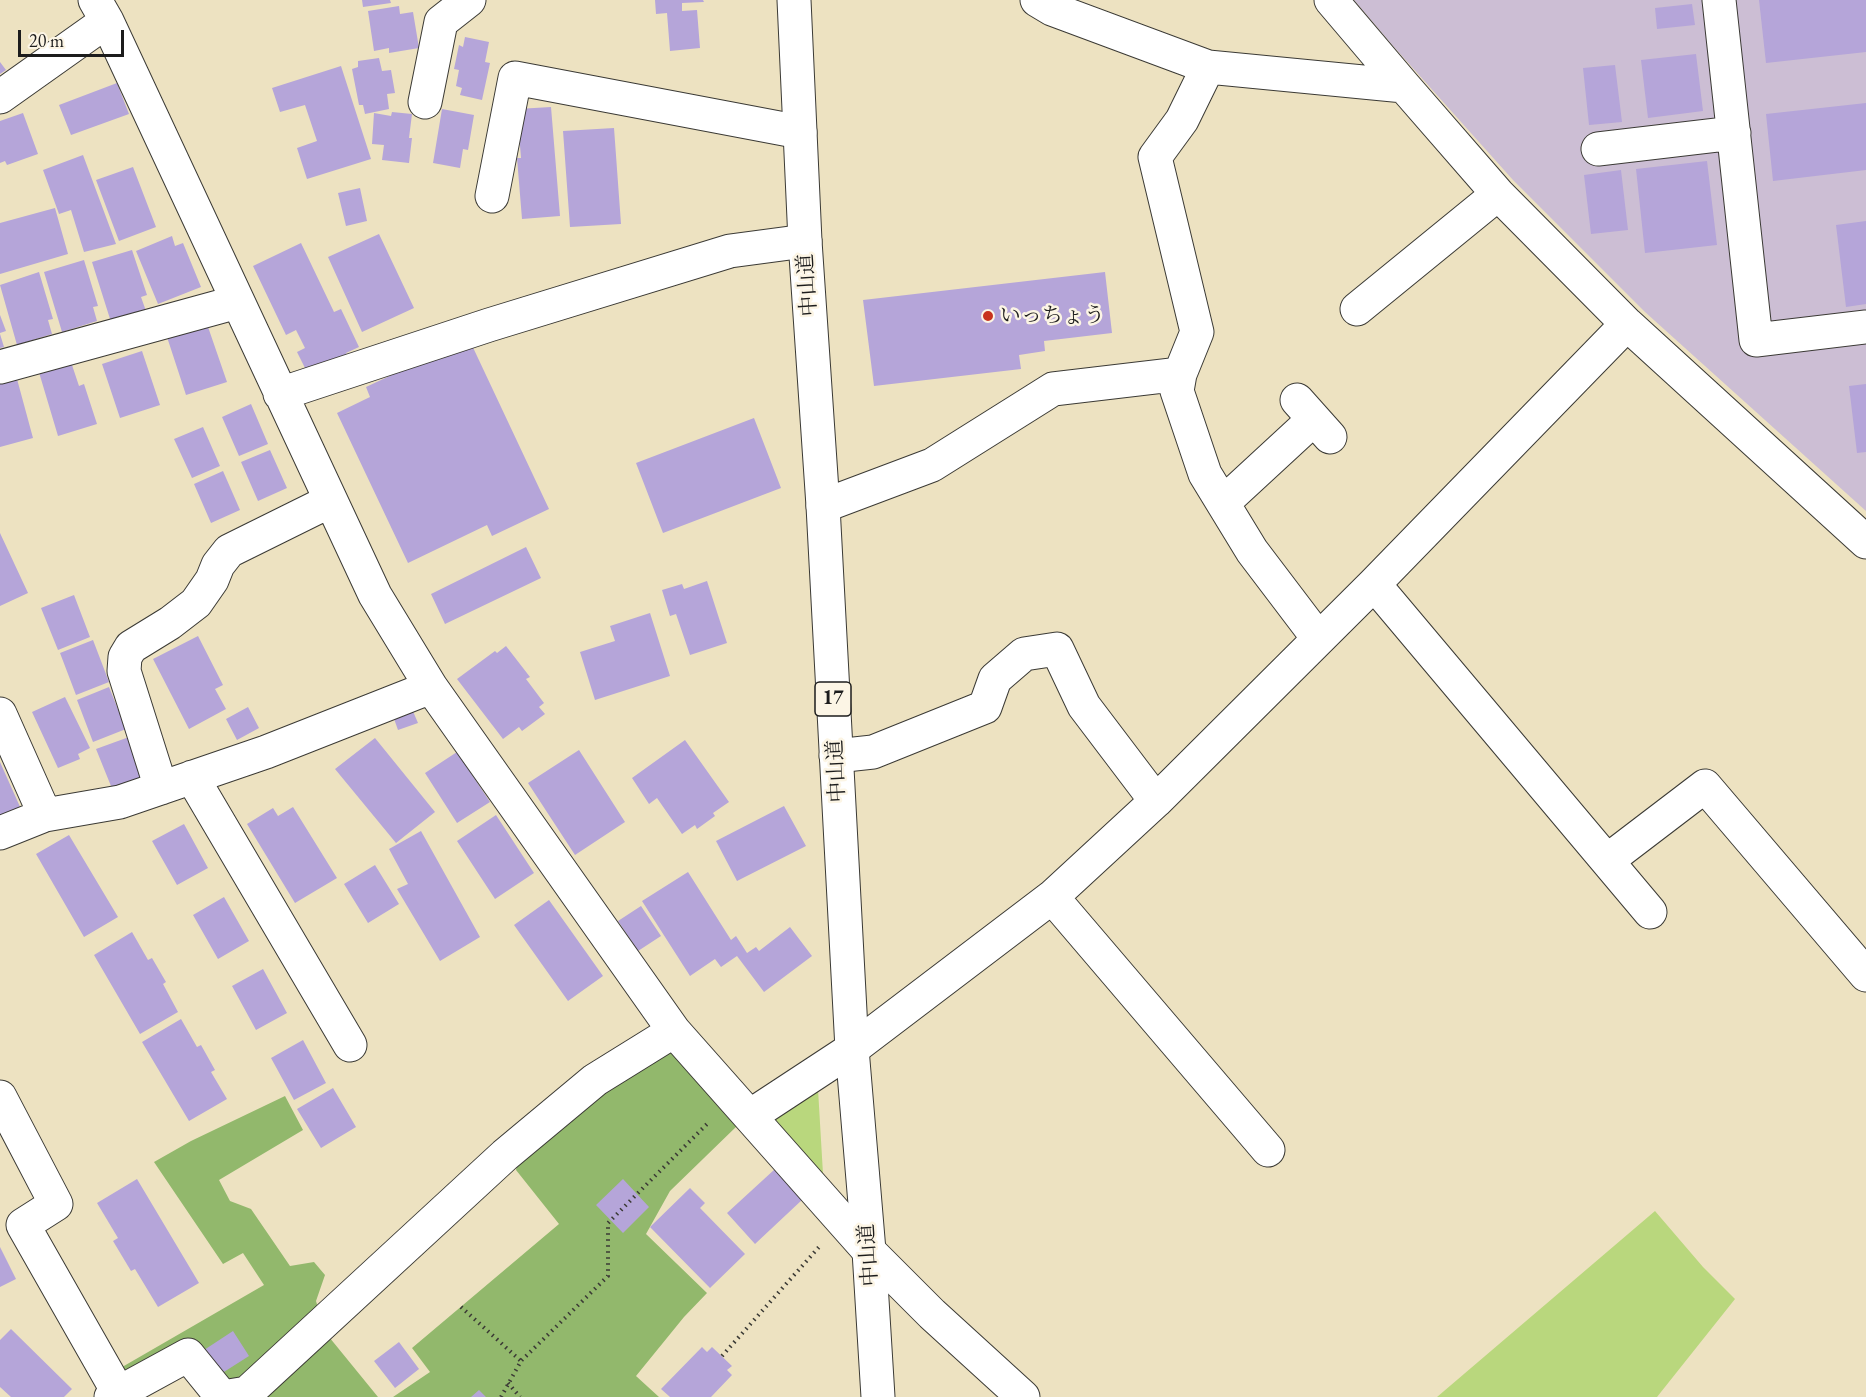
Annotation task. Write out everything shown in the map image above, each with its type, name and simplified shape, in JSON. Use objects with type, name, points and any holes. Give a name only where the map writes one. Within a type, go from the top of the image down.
[{"type":"main road","points":[[425,102],[441,22],[469,0]]},
{"type":"main road","name":"中山道","points":[[794,0],[805,242],[823,506],[852,1049],[869,1251],[878,1397]]},
{"type":"main road","points":[[1038,0],[1052,9],[1208,68],[1404,86]]},
{"type":"main road","points":[[1331,0],[1498,194],[1627,324],[1866,542]]},
{"type":"main road","points":[[1719,0],[1756,340],[1866,327]]},
{"type":"main road","points":[[0,97],[101,11],[375,595],[431,687],[674,1031],[869,1251],[932,1314],[1023,1397]]},
{"type":"main road","points":[[1208,68],[1182,120],[1155,157],[1197,332],[1180,374],[1178,391],[1205,474],[1252,551],[1318,638]]},
{"type":"main road","points":[[492,196],[515,78],[800,132]]},
{"type":"main road","points":[[1598,149],[1734,133]]},
{"type":"main road","points":[[1357,309],[1498,194]]},
{"type":"main road","points":[[280,394],[489,325],[730,251],[805,242]]},
{"type":"main road","points":[[0,367],[237,302]]},
{"type":"main road","points":[[742,1107],[852,1049],[1052,897],[1156,801],[1374,584],[1627,324]]},
{"type":"main road","points":[[823,506],[932,465],[1053,389],[1180,374]]},
{"type":"main road","points":[[1223,503],[1314,419]]},
{"type":"main road","points":[[161,788],[124,671],[125,657],[131,647],[196,603],[212,580],[218,564],[230,551],[330,501]]},
{"type":"main road","points":[[1374,584],[1650,912]]},
{"type":"main road","points":[[836,756],[873,752],[985,707],[995,679],[1024,654],[1057,649],[1084,706],[1156,801]]},
{"type":"main road","points":[[0,833],[45,815],[120,802],[266,752],[431,687]]},
{"type":"main road","points":[[0,714],[45,815]]},
{"type":"main road","points":[[192,777],[350,1045]]},
{"type":"main road","points":[[1608,860],[1705,786],[1866,975]]},
{"type":"main road","points":[[1052,897],[1268,1150]]},
{"type":"main road","points":[[0,1097],[56,1204],[23,1225],[114,1395],[188,1355],[222,1397],[247,1393],[505,1155],[596,1080],[674,1031]]},
{"type":"path","points":[[501,1397],[521,1361],[608,1276],[608,1223],[649,1180],[742,1107]]},
{"type":"path","points":[[722,1356],[843,1221]]},
{"type":"path","points":[[461,1307],[521,1361]]},
{"type":"path","points":[[508,1383],[520,1397]]},
{"type":"shaded area","points":[[1354,0],[1866,0],[1866,511],[1645,312],[1513,180]]},
{"type":"green space","points":[[671,1052],[738,1125],[670,1191],[646,1234],[707,1293],[684,1317],[636,1376],[659,1397],[393,1397],[430,1372],[412,1348],[559,1224],[516,1170],[520,1155],[624,1072]]},
{"type":"green space","points":[[818,1089],[823,1174],[774,1120]]},
{"type":"green space","points":[[285,1096],[303,1130],[219,1180],[230,1201],[251,1209],[290,1266],[314,1262],[325,1275],[316,1301],[325,1332],[378,1397],[201,1397],[184,1367],[132,1392],[117,1370],[264,1285],[243,1253],[223,1264],[154,1162],[191,1141]]},
{"type":"green space","points":[[1655,1211],[1703,1267],[1735,1299],[1657,1397],[1437,1397]]},
{"type":"building","points":[[362,0],[390,0],[391,3],[363,7]]},
{"type":"building","points":[[655,0],[703,0],[704,2],[682,3],[682,11],[697,10],[700,48],[670,51],[667,13],[656,14]]},
{"type":"building","points":[[1759,0],[1866,0],[1866,52],[1766,63]]},
{"type":"building","points":[[1692,4],[1695,25],[1657,29],[1655,8]]},
{"type":"building","points":[[399,6],[400,14],[413,12],[419,48],[389,53],[389,48],[374,51],[368,11]]},
{"type":"building","points":[[465,37],[489,42],[485,62],[490,63],[482,100],[460,95],[462,88],[456,86],[459,70],[454,69],[459,45],[463,47]]},
{"type":"building","points":[[1696,54],[1703,111],[1648,118],[1641,60]]},
{"type":"building","points":[[379,58],[382,71],[391,70],[395,93],[387,94],[389,109],[365,114],[363,105],[359,105],[352,69],[358,67],[358,61]]},
{"type":"building","points":[[0,62],[6,70],[0,74]]},
{"type":"building","points":[[1615,65],[1622,122],[1589,125],[1583,68]]},
{"type":"building","points":[[341,66],[371,159],[307,179],[297,148],[317,141],[305,105],[280,112],[272,88]]},
{"type":"building","points":[[117,83],[129,114],[71,135],[59,105]]},
{"type":"building","points":[[1866,103],[1866,170],[1773,181],[1766,114]]},
{"type":"building","points":[[551,107],[560,216],[522,219],[517,158],[521,158],[517,109]]},
{"type":"building","points":[[442,109],[474,115],[468,150],[463,149],[460,168],[433,163]]},
{"type":"building","points":[[392,112],[412,114],[409,163],[382,160],[384,145],[372,144],[374,113],[391,116]]},
{"type":"building","points":[[23,113],[38,154],[7,165],[5,161],[0,163],[0,121]]},
{"type":"building","points":[[614,128],[621,224],[570,227],[563,131]]},
{"type":"building","points":[[83,155],[116,244],[84,252],[71,210],[59,214],[43,170]]},
{"type":"building","points":[[1707,161],[1717,245],[1645,253],[1636,169]]},
{"type":"building","points":[[133,167],[156,227],[119,241],[96,180]]},
{"type":"building","points":[[1621,170],[1628,230],[1591,234],[1584,175]]},
{"type":"building","points":[[360,188],[367,221],[346,226],[338,193]]},
{"type":"building","points":[[55,208],[68,254],[0,274],[0,223]]},
{"type":"building","points":[[1866,221],[1866,304],[1846,307],[1836,225]]},
{"type":"building","points":[[379,234],[414,308],[362,332],[328,257]]},
{"type":"building","points":[[172,236],[175,246],[183,243],[201,287],[158,304],[136,251]]},
{"type":"building","points":[[301,243],[334,312],[341,309],[359,347],[346,353],[348,356],[306,370],[297,352],[305,348],[296,330],[286,335],[253,266]]},
{"type":"building","points":[[132,250],[147,295],[141,297],[146,311],[111,322],[92,262]]},
{"type":"building","points":[[84,260],[98,306],[93,307],[97,321],[62,332],[44,272]]},
{"type":"building","points":[[39,272],[53,319],[48,320],[52,334],[17,345],[0,285]]},
{"type":"building","name":"いっちょう","points":[[1105,272],[1112,333],[1044,341],[1045,351],[1019,355],[1021,369],[874,386],[863,300]]},
{"type":"building","points":[[0,315],[6,331],[0,333]]},
{"type":"building","points":[[207,324],[227,382],[186,395],[167,337]]},
{"type":"building","points":[[0,334],[4,347],[0,348]]},
{"type":"building","points":[[469,339],[549,509],[492,536],[487,525],[408,563],[337,413],[370,397],[366,387]]},
{"type":"building","points":[[142,351],[160,405],[120,418],[102,364]]},
{"type":"building","points":[[70,359],[79,386],[84,384],[97,424],[58,436],[38,369]]},
{"type":"building","points":[[17,379],[33,438],[0,447],[0,383]]},
{"type":"building","points":[[1866,384],[1866,452],[1857,453],[1849,386]]},
{"type":"building","points":[[251,404],[268,444],[239,456],[222,417]]},
{"type":"building","points":[[754,418],[781,488],[663,533],[636,463]]},
{"type":"building","points":[[203,427],[220,466],[192,478],[174,439]]},
{"type":"building","points":[[270,450],[287,488],[258,501],[241,462]]},
{"type":"building","points":[[223,471],[240,510],[211,523],[194,484]]},
{"type":"building","points":[[0,533],[28,593],[0,606]]},
{"type":"building","points":[[526,547],[541,578],[445,624],[431,594]]},
{"type":"building","points":[[707,581],[727,643],[690,655],[676,614],[670,616],[662,590],[682,584],[684,589]]},
{"type":"building","points":[[74,595],[90,637],[58,650],[41,608]]},
{"type":"building","points":[[650,613],[670,676],[595,700],[580,652],[615,641],[610,626]]},
{"type":"building","points":[[198,636],[223,685],[215,689],[226,709],[189,729],[153,659]]},
{"type":"building","points":[[93,640],[109,682],[76,695],[60,653]]},
{"type":"building","points":[[506,646],[530,677],[526,679],[544,703],[539,707],[545,714],[522,731],[519,727],[503,739],[457,679],[495,651],[497,653]]},
{"type":"building","points":[[109,687],[126,729],[93,742],[77,700]]},
{"type":"building","points":[[65,697],[90,748],[78,754],[80,759],[58,768],[32,712]]},
{"type":"building","points":[[248,707],[259,728],[237,740],[226,719]]},
{"type":"building","points":[[412,709],[418,723],[398,730],[393,716]]},
{"type":"building","points":[[129,737],[145,778],[113,791],[96,749]]},
{"type":"building","points":[[375,738],[435,812],[396,843],[335,769]]},
{"type":"building","points":[[685,740],[729,802],[713,813],[715,816],[697,829],[695,825],[682,834],[657,798],[649,804],[632,778]]},
{"type":"building","points":[[579,750],[625,822],[575,855],[528,783]]},
{"type":"building","points":[[457,752],[490,802],[457,823],[425,773]]},
{"type":"building","points":[[0,762],[21,809],[0,819]]},
{"type":"building","points":[[784,806],[806,846],[737,881],[716,841]]},
{"type":"building","points":[[293,807],[337,878],[295,903],[247,824],[273,808],[278,816]]},
{"type":"building","points":[[496,815],[534,873],[495,899],[457,841]]},
{"type":"building","points":[[184,824],[208,868],[177,885],[152,841]]},
{"type":"building","points":[[421,831],[480,937],[440,961],[397,889],[408,884],[389,849]]},
{"type":"building","points":[[69,835],[118,917],[84,937],[36,854]]},
{"type":"building","points":[[375,865],[399,904],[368,923],[344,884]]},
{"type":"building","points":[[688,872],[731,940],[736,936],[747,953],[756,947],[759,951],[790,927],[812,956],[764,992],[737,956],[721,967],[715,959],[690,976],[642,901]]},
{"type":"building","points":[[224,897],[249,941],[218,959],[193,915]]},
{"type":"building","points":[[549,900],[603,976],[568,1001],[514,925]]},
{"type":"building","points":[[641,906],[661,936],[638,951],[618,921]]},
{"type":"building","points":[[132,932],[148,960],[152,958],[166,982],[163,984],[178,1012],[140,1034],[94,955]]},
{"type":"building","points":[[263,969],[287,1013],[256,1030],[232,986]]},
{"type":"building","points":[[181,1019],[197,1047],[201,1045],[215,1070],[211,1072],[227,1099],[189,1121],[142,1042]]},
{"type":"building","points":[[303,1040],[326,1083],[294,1100],[271,1058]]},
{"type":"building","points":[[333,1088],[356,1127],[321,1148],[297,1109]]},
{"type":"building","points":[[775,1169],[803,1199],[755,1244],[727,1213]]},
{"type":"building","points":[[137,1179],[199,1283],[158,1307],[135,1269],[131,1271],[113,1241],[118,1238],[97,1203]]},
{"type":"building","points":[[623,1179],[649,1207],[623,1233],[596,1205]]},
{"type":"building","points":[[690,1188],[705,1203],[700,1208],[745,1254],[710,1288],[650,1227]]},
{"type":"building","points":[[0,1247],[16,1279],[0,1287]]},
{"type":"building","points":[[11,1329],[72,1389],[64,1397],[11,1397],[0,1387],[0,1340]]},
{"type":"building","points":[[233,1331],[249,1356],[216,1377],[201,1352]]},
{"type":"building","points":[[399,1342],[419,1369],[395,1388],[374,1361]]},
{"type":"building","points":[[702,1347],[707,1352],[712,1347],[732,1366],[727,1370],[732,1375],[711,1397],[670,1397],[661,1389]]},
{"type":"building","points":[[479,1390],[486,1397],[471,1397]]},
{"type":"place","name":"いっちょう","points":[[988,316]]}]
